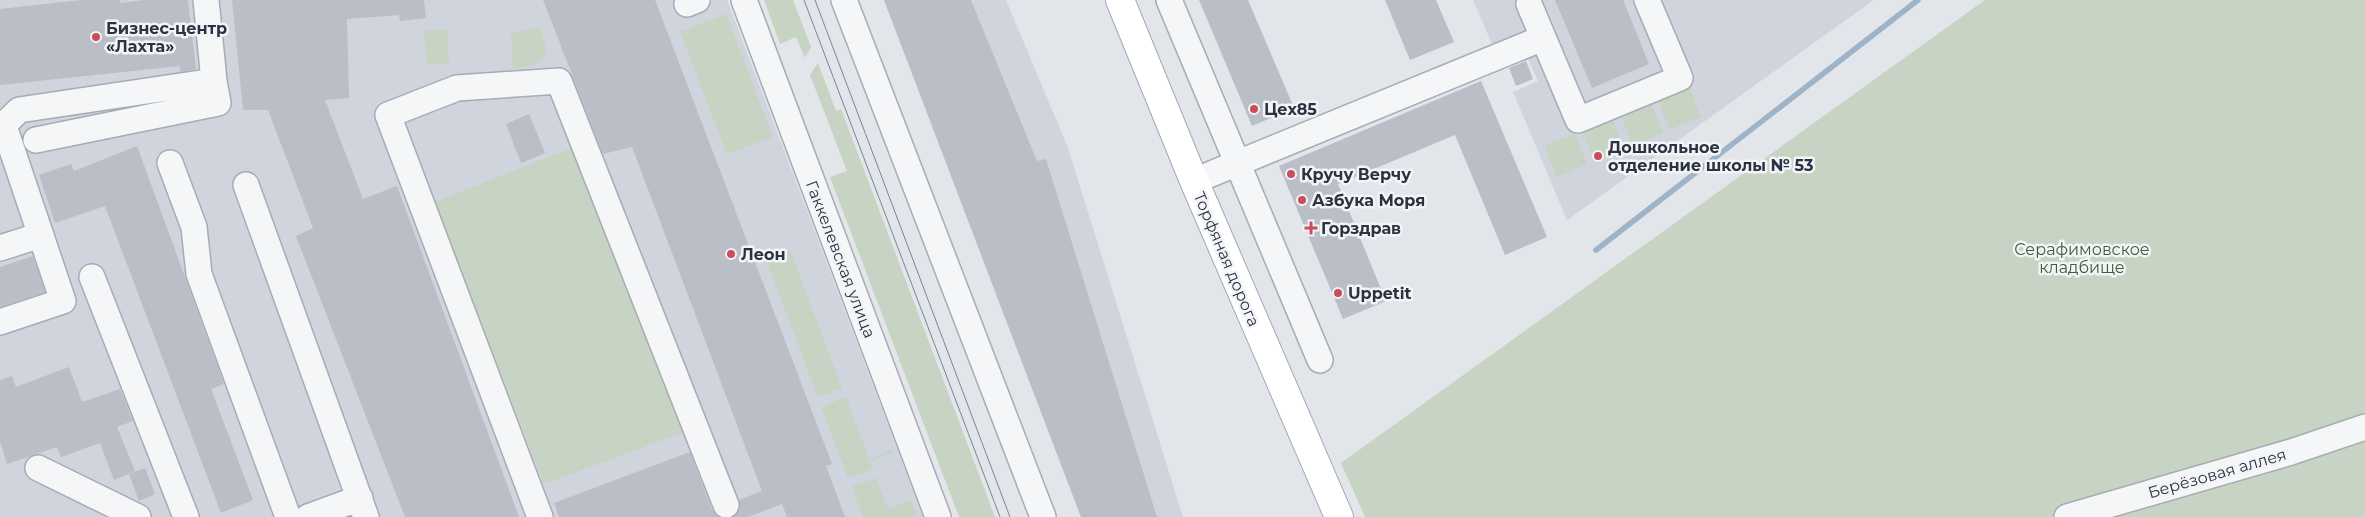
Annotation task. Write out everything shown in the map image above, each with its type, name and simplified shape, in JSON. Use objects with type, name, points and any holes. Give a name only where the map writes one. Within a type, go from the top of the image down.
[{"type":"main road","name":"Торфяная дорога","points":[[1120,0],[1194,181],[1338,517]]},
{"type":"street","points":[[36,140],[218,103],[206,0]]},
{"type":"street","name":"Гаккелевская улица","points":[[744,0],[795,165],[917,490],[938,517]]},
{"type":"street","points":[[844,0],[1043,517]]},
{"type":"street","points":[[1169,0],[1320,360]]},
{"type":"street","points":[[1528,4],[1578,120],[1680,78],[1647,0]]},
{"type":"street","points":[[1194,181],[1543,38]]},
{"type":"street","points":[[0,322],[64,301],[2,127],[19,110],[214,81]]},
{"type":"street","points":[[540,517],[388,115],[457,88],[558,81],[726,505]]},
{"type":"street","points":[[170,163],[194,227],[199,274],[288,517]]},
{"type":"street","points":[[246,185],[363,508],[308,517]]},
{"type":"street","points":[[0,248],[41,235]]},
{"type":"street","points":[[92,277],[186,517]]},
{"type":"street","name":"Берёзовая аллея","points":[[2067,517],[2291,452],[2365,427]]},
{"type":"street","points":[[38,468],[138,517]]},
{"type":"shaded area","points":[[0,0],[727,0],[923,517],[0,517]]},
{"type":"shaded area","points":[[884,0],[1006,0],[1068,148],[1183,517],[1081,517]]},
{"type":"shaded area","name":"Дошкольное отделение школы № 53","points":[[1473,0],[1874,0],[1567,220],[1513,92],[1538,81],[1517,34],[1492,44]]},
{"type":"green space","points":[[764,0],[793,0],[811,47],[805,58],[796,37],[780,44]]},
{"type":"green space","name":"Серафимовское кладбище","points":[[1985,0],[2365,0],[2365,517],[1365,517],[1341,463]]},
{"type":"green space","points":[[726,14],[773,137],[727,154],[680,32]]},
{"type":"green space","points":[[539,27],[547,49],[544,59],[532,65],[513,69],[511,33]]},
{"type":"green space","points":[[447,29],[449,63],[427,65],[424,31]]},
{"type":"green space","points":[[818,63],[836,111],[841,109],[995,517],[959,517],[830,177],[847,171],[810,75]]},
{"type":"green space","points":[[1688,85],[1701,117],[1670,129],[1657,98]]},
{"type":"green space","points":[[1650,101],[1663,133],[1633,145],[1620,114]]},
{"type":"green space","points":[[1612,118],[1624,149],[1595,161],[1582,130]]},
{"type":"green space","points":[[1575,134],[1587,164],[1557,177],[1544,146]]},
{"type":"green space","points":[[571,148],[684,432],[544,484],[435,202]]},
{"type":"green space","points":[[790,250],[842,388],[818,397],[766,259]]},
{"type":"green space","points":[[846,397],[869,459],[892,450],[893,453],[870,461],[873,469],[848,478],[821,407]]},
{"type":"green space","points":[[876,478],[888,509],[911,500],[917,517],[863,517],[852,487]]},
{"type":"building","name":"Бизнес-центр «Лахта»","points":[[82,0],[120,0],[120,3],[145,0],[188,0],[196,69],[180,72],[180,66],[0,85],[0,9]]},
{"type":"building","points":[[232,0],[424,0],[426,18],[400,21],[399,15],[347,19],[349,98],[325,100],[363,199],[397,186],[519,517],[405,517],[296,236],[313,228],[268,110],[243,110]]},
{"type":"building","points":[[543,0],[655,0],[832,464],[826,466],[845,517],[787,517],[782,504],[748,517],[733,517],[740,508],[739,500],[762,491],[632,147],[603,154]]},
{"type":"building","points":[[884,0],[971,0],[1037,161],[1046,159],[1157,517],[1081,517]]},
{"type":"building","points":[[1199,0],[1248,0],[1294,108],[1252,126]]},
{"type":"building","points":[[1385,0],[1436,0],[1454,42],[1410,60]]},
{"type":"building","points":[[1555,0],[1623,0],[1649,64],[1592,88]]},
{"type":"building","points":[[1526,61],[1533,79],[1516,86],[1509,68]]},
{"type":"building","points":[[1481,81],[1547,237],[1505,255],[1455,135],[1338,184],[1386,301],[1343,319],[1279,166]]},
{"type":"building","points":[[529,114],[545,153],[521,163],[506,124]]},
{"type":"building","points":[[137,146],[224,384],[211,389],[253,500],[221,513],[105,206],[55,223],[39,175],[71,164],[74,171]]},
{"type":"building","points":[[33,256],[45,292],[0,307],[0,267]]},
{"type":"building","points":[[69,367],[82,402],[120,389],[133,421],[117,427],[135,471],[114,480],[100,443],[61,457],[57,447],[7,464],[0,441],[0,380],[12,376],[16,387]]},
{"type":"building","points":[[690,452],[712,510],[719,517],[559,517],[554,503]]},
{"type":"building","points":[[145,468],[155,494],[139,501],[129,474]]},
{"type":"waterway","points":[[1596,250],[1918,0]]},
{"type":"tram line","points":[[804,0],[1000,517]]},
{"type":"tram line","points":[[815,0],[1010,517]]},
{"type":"place","name":"Бизнес-центр «Лахта»","points":[[96,37]]},
{"type":"place","name":"Цех85","points":[[1254,109]]},
{"type":"place","name":"Дошкольное отделение школы № 53","points":[[1598,156]]},
{"type":"place","name":"Кручу Верчу","points":[[1291,174]]},
{"type":"place","name":"Азбука Моря","points":[[1302,200]]},
{"type":"place","name":"Горздрав","points":[[1311,228]]},
{"type":"place","name":"Леон","points":[[731,254]]},
{"type":"place","name":"Uppetit","points":[[1338,293]]}]
